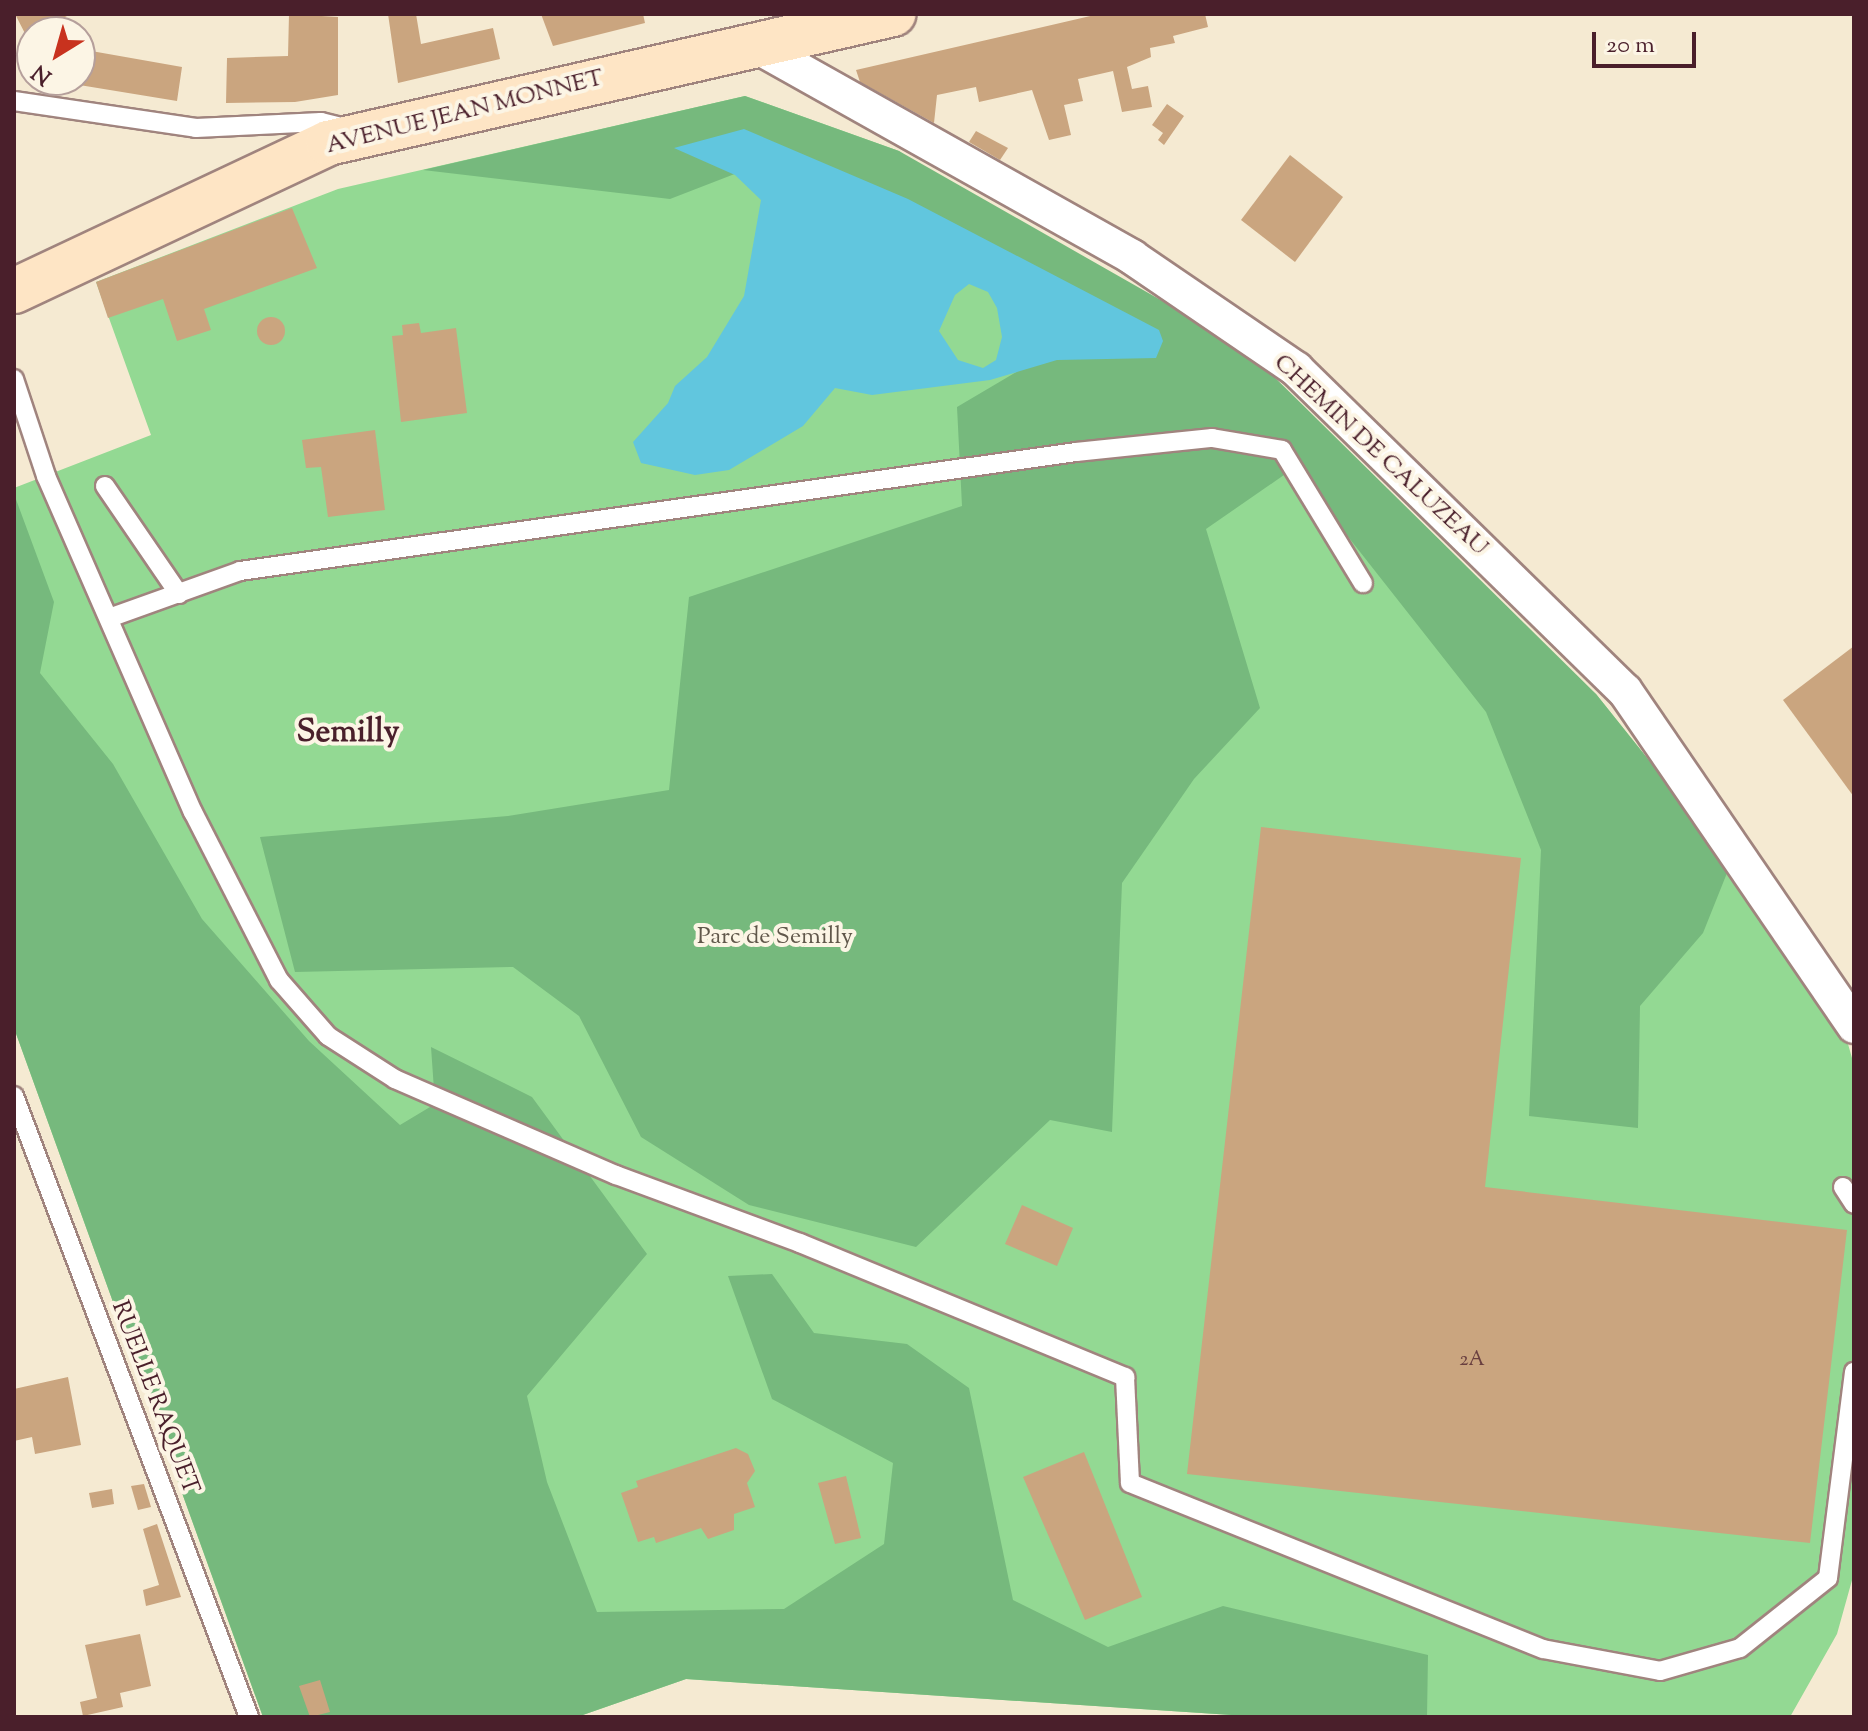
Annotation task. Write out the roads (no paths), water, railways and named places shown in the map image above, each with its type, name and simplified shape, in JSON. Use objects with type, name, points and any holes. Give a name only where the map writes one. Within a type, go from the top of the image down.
[{"type":"main road","name":"AVENUE JEAN MONNET","points":[[14,291],[328,143],[760,48],[893,14]]},
{"type":"street","name":"CHEMIN DE CALUZEAU","points":[[760,48],[1132,257],[1296,369],[1625,691],[1854,1026]]},
{"type":"lane","points":[[14,101],[196,128],[321,122],[369,133]]},
{"type":"lane","points":[[14,379],[46,476],[193,812],[279,980],[328,1036],[395,1079],[616,1175],[800,1243],[1125,1377],[1130,1483],[1543,1649],[1660,1671],[1740,1648],[1828,1578],[1854,1372]]},
{"type":"lane","points":[[109,618],[240,571],[1076,452],[1212,438],[1282,450],[1363,583]]},
{"type":"lane","points":[[105,486],[179,594]]},
{"type":"lane","name":"RUELLE RAQUET","points":[[14,1096],[249,1717]]},
{"type":"lane","points":[[1843,1187],[1854,1204]]},
{"type":"water","points":[[744,129],[908,199],[1159,330],[1163,341],[1156,358],[1057,360],[990,380],[872,395],[835,388],[803,426],[729,470],[695,475],[641,463],[633,442],[668,403],[675,386],[707,357],[744,296],[761,200],[735,175],[674,148]],"holes":[[[969,284],[988,292],[997,308],[1002,337],[996,360],[983,368],[958,360],[939,331],[955,295]]]},
{"type":"district","name":"Semilly","points":[[348,733]]},
{"type":"park label","name":"Parc de Semilly","points":[[775,938]]}]
